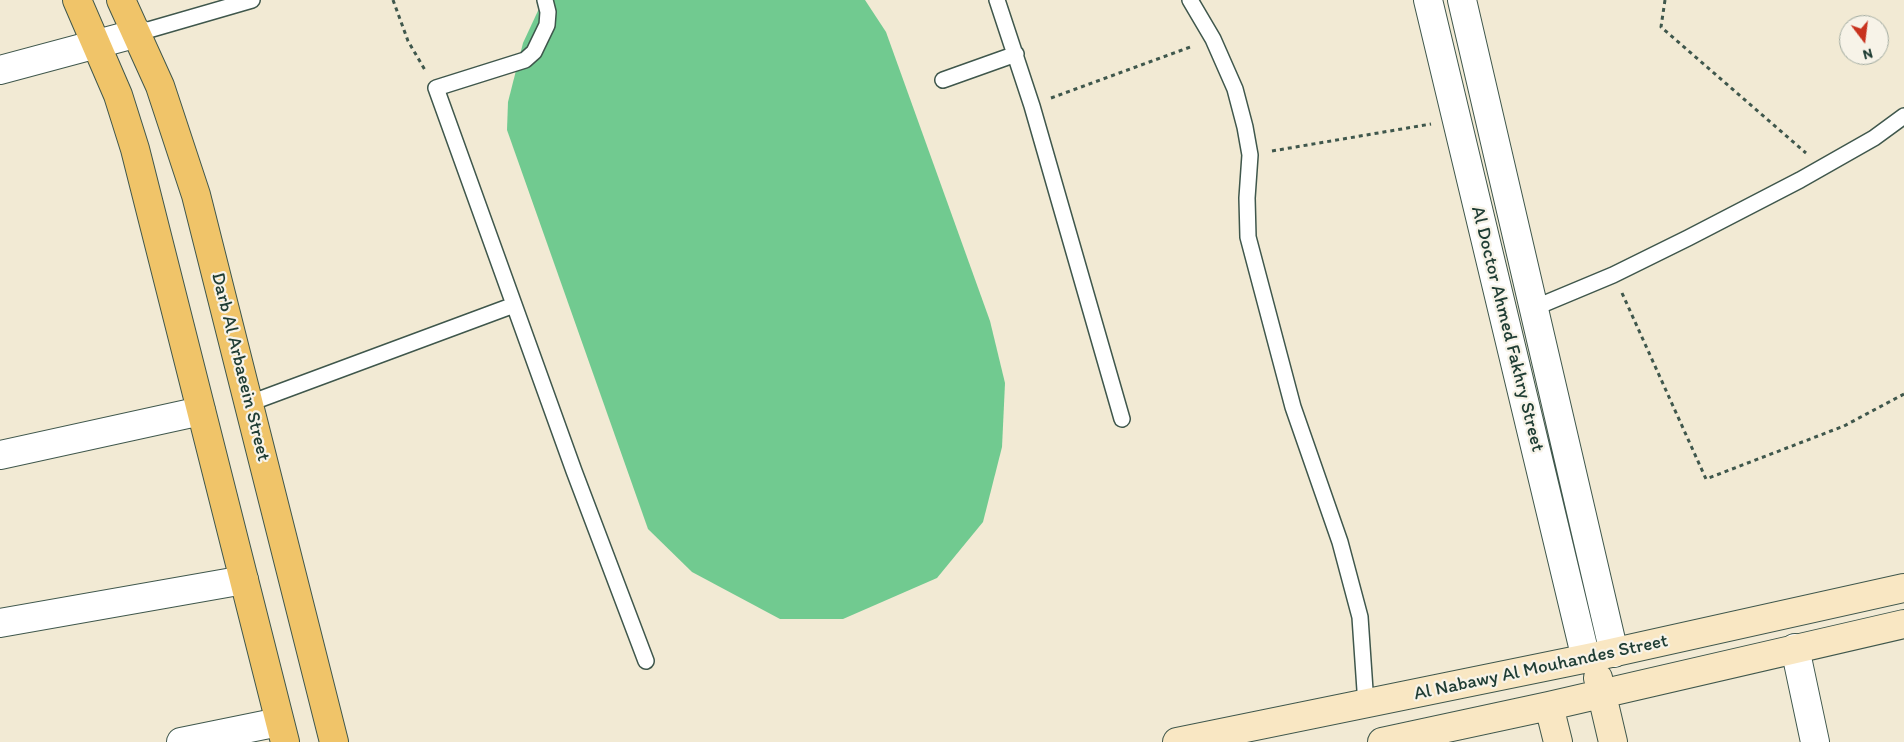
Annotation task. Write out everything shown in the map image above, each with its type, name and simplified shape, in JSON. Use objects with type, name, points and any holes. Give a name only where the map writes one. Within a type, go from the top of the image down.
[{"type":"highway","points":[[77,0],[98,43],[135,149],[282,732]]},
{"type":"highway","name":"Darb Al Arbaeein Street","points":[[121,0],[138,33],[180,140],[196,195],[334,742]]},
{"type":"street","name":"Al Doctor Ahmed Fakhry Street","points":[[1428,0],[1545,488],[1598,656]]},
{"type":"street","name":"Al Doctor Ahmed Fakhry Street","points":[[1462,0],[1574,481],[1598,656]]},
{"type":"street","points":[[0,70],[138,33]]},
{"type":"street","points":[[1508,336],[1536,318]]},
{"type":"street","points":[[0,454],[202,411]]},
{"type":"street","points":[[1545,488],[1574,481]]},
{"type":"street","points":[[0,623],[244,580]]},
{"type":"street","name":"Al Nabawy Al Mouhandes Street","points":[[1177,742],[1366,705],[1598,656],[1904,588]]},
{"type":"street","name":"Al Nabawy Al Mouhandes Street","points":[[1382,742],[1549,706],[1904,624]]},
{"type":"street","points":[[1795,648],[1815,742]]},
{"type":"street","points":[[1598,656],[1602,694],[1613,742]]},
{"type":"street","points":[[1366,705],[1374,742]]},
{"type":"street","points":[[1549,706],[1558,742]]},
{"type":"street","points":[[181,742],[282,732]]},
{"type":"lane","points":[[138,33],[252,0]]},
{"type":"lane","points":[[545,0],[548,12],[547,25],[534,52],[525,60],[436,88],[646,661]]},
{"type":"lane","points":[[997,0],[1032,106],[1122,419]]},
{"type":"lane","points":[[1190,0],[1213,39],[1234,88],[1250,155],[1246,198],[1248,237],[1293,407],[1340,542],[1360,617],[1366,705]]},
{"type":"lane","points":[[943,80],[1016,54]]},
{"type":"lane","points":[[1536,318],[1823,167],[1902,122]]},
{"type":"lane","points":[[250,403],[514,305]]},
{"type":"path","points":[[393,0],[408,41],[436,88]]},
{"type":"path","points":[[1665,0],[1661,27],[1823,167]]},
{"type":"path","points":[[1032,106],[1213,39]]},
{"type":"path","points":[[1250,155],[1456,120]]},
{"type":"path","points":[[1613,276],[1706,479],[1844,426],[1904,394]]},
{"type":"green space","points":[[543,0],[865,0],[886,32],[990,321],[1005,383],[1002,447],[983,522],[937,578],[843,619],[780,619],[692,572],[648,529],[507,130],[508,102],[523,43]]}]
